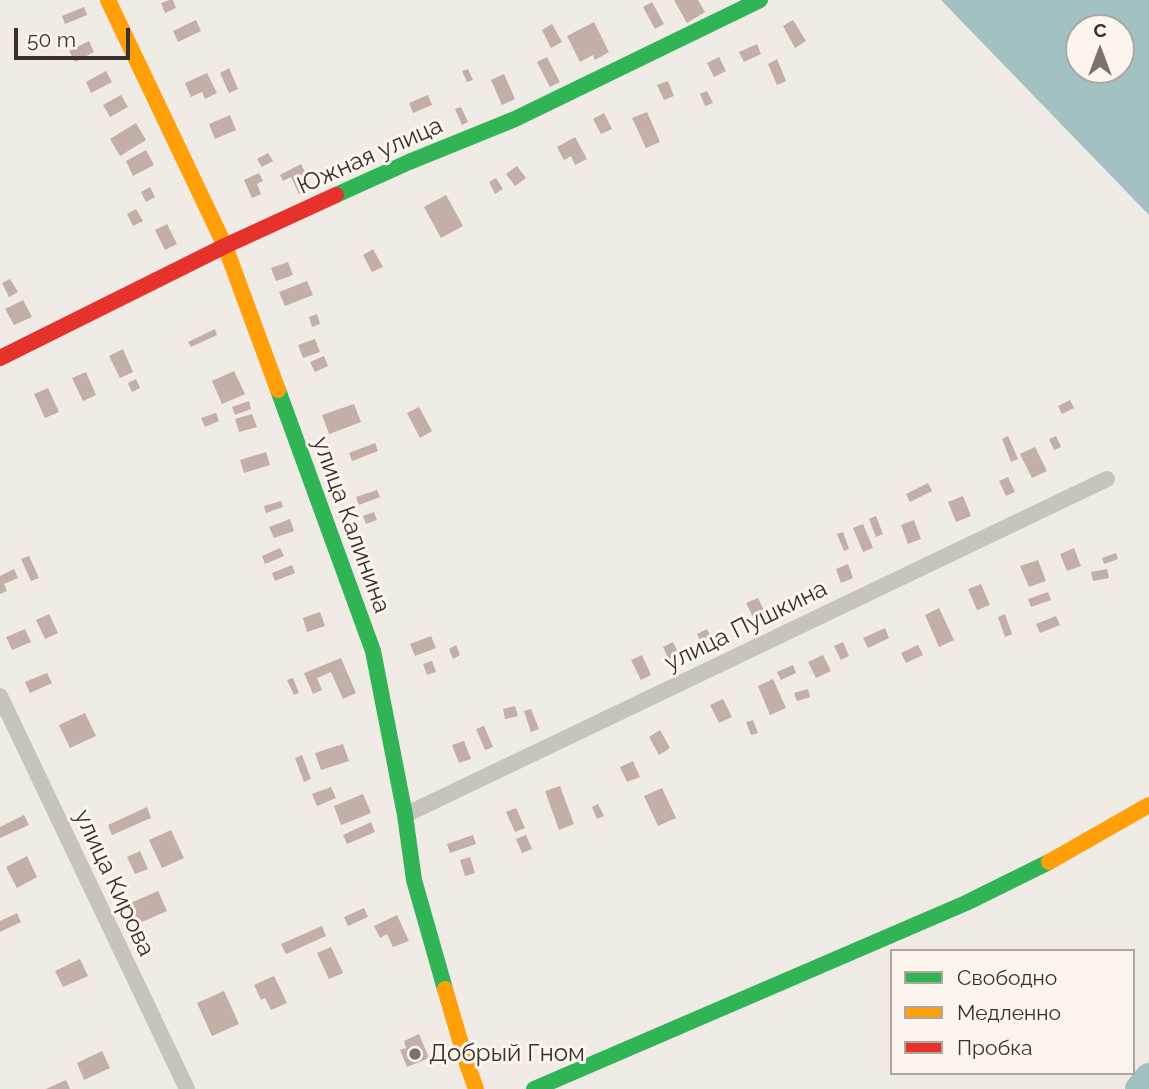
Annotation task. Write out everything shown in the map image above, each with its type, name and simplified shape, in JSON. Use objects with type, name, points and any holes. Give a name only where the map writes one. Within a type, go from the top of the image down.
[{"type":"street","name":"улица Калинина","points":[[108,0],[225,246],[373,651],[405,815],[414,880],[476,1089]]},
{"type":"street","name":"Южная улица","points":[[0,358],[225,246],[409,162],[515,119],[760,0]]},
{"type":"street","name":"улица Пушкина","points":[[405,815],[1107,479]]},
{"type":"street","name":"улица Кирова","points":[[0,696],[187,1089]]},
{"type":"street","points":[[534,1089],[966,903],[1066,853],[1149,805]]},
{"type":"water","points":[[941,0],[1149,0],[1149,215]]},
{"type":"building","points":[[173,0],[176,8],[165,13],[161,3]]},
{"type":"building","points":[[674,0],[698,0],[705,12],[687,23]]},
{"type":"building","points":[[652,2],[664,24],[655,29],[643,7]]},
{"type":"building","points":[[84,7],[87,15],[65,24],[62,16]]},
{"type":"building","points":[[196,20],[201,31],[178,42],[173,31]]},
{"type":"building","points":[[793,20],[806,41],[795,48],[783,26]]},
{"type":"building","points":[[594,22],[609,52],[595,60],[593,55],[580,62],[567,36]]},
{"type":"building","points":[[552,24],[562,42],[551,48],[542,30]]},
{"type":"building","points":[[89,41],[94,52],[75,62],[69,51]]},
{"type":"building","points":[[757,44],[761,54],[744,62],[739,52]]},
{"type":"building","points":[[547,57],[560,82],[550,87],[537,62]]},
{"type":"building","points":[[719,57],[726,71],[714,77],[707,63]]},
{"type":"building","points":[[777,59],[786,81],[777,85],[768,64]]},
{"type":"building","points":[[229,68],[238,89],[229,93],[220,73]]},
{"type":"building","points":[[468,69],[473,80],[467,82],[462,71]]},
{"type":"building","points":[[106,71],[112,82],[91,93],[86,82]]},
{"type":"building","points":[[207,73],[217,93],[205,99],[202,92],[191,97],[185,83]]},
{"type":"building","points":[[504,74],[515,99],[502,105],[491,80]]},
{"type":"building","points":[[668,81],[674,96],[664,100],[657,85]]},
{"type":"building","points":[[707,91],[713,103],[705,106],[700,94]]},
{"type":"building","points":[[121,95],[128,107],[110,117],[103,105]]},
{"type":"building","points":[[428,95],[432,105],[413,113],[409,103]]},
{"type":"building","points":[[461,107],[468,122],[462,125],[455,109]]},
{"type":"building","points":[[647,112],[660,142],[646,148],[632,118]]},
{"type":"building","points":[[604,113],[612,129],[601,134],[593,119]]},
{"type":"building","points":[[230,115],[236,130],[215,139],[209,124]]},
{"type":"building","points":[[136,123],[146,140],[120,156],[110,139]]},
{"type":"building","points":[[575,137],[587,159],[575,165],[571,156],[564,160],[557,147]]},
{"type":"building","points":[[146,150],[154,165],[133,176],[126,161]]},
{"type":"building","points":[[268,153],[273,161],[262,167],[257,159]]},
{"type":"building","points":[[301,164],[312,187],[299,194],[291,177],[283,181],[280,175]]},
{"type":"building","points":[[517,166],[526,178],[515,186],[506,174]]},
{"type":"building","points":[[259,173],[263,181],[257,184],[261,194],[252,198],[244,180]]},
{"type":"building","points":[[496,178],[503,189],[495,194],[489,182]]},
{"type":"building","points":[[150,187],[155,197],[146,202],[141,192]]},
{"type":"building","points":[[446,195],[463,226],[441,238],[424,207]]},
{"type":"building","points":[[136,209],[143,221],[133,226],[127,214]]},
{"type":"building","points":[[167,224],[177,244],[165,250],[155,230]]},
{"type":"building","points":[[373,249],[383,267],[372,272],[363,255]]},
{"type":"building","points":[[288,262],[293,275],[276,281],[271,268]]},
{"type":"building","points":[[10,279],[18,292],[9,297],[2,283]]},
{"type":"building","points":[[307,281],[313,295],[285,306],[279,292]]},
{"type":"building","points":[[23,300],[32,317],[14,325],[5,309]]},
{"type":"building","points":[[317,314],[320,324],[312,327],[309,317]]},
{"type":"building","points":[[215,329],[217,335],[191,347],[188,342]]},
{"type":"building","points":[[315,339],[320,352],[303,358],[298,345]]},
{"type":"building","points":[[123,349],[133,372],[120,378],[109,356]]},
{"type":"building","points":[[324,356],[328,366],[315,372],[310,362]]},
{"type":"building","points":[[234,371],[245,394],[222,404],[212,381]]},
{"type":"building","points":[[86,372],[96,395],[83,401],[72,378]]},
{"type":"building","points":[[136,379],[140,388],[132,392],[128,383]]},
{"type":"building","points":[[48,388],[59,412],[45,418],[34,394]]},
{"type":"building","points":[[1070,400],[1074,408],[1062,414],[1058,406]]},
{"type":"building","points":[[249,401],[251,409],[235,415],[232,407]]},
{"type":"building","points":[[354,404],[361,422],[329,434],[322,415]]},
{"type":"building","points":[[419,407],[432,431],[420,438],[407,413]]},
{"type":"building","points":[[216,413],[219,421],[205,427],[201,418]]},
{"type":"building","points":[[252,414],[257,427],[239,432],[235,419]]},
{"type":"building","points":[[1008,436],[1018,459],[1011,462],[1002,439]]},
{"type":"building","points":[[1056,436],[1061,447],[1054,450],[1049,439]]},
{"type":"building","points":[[375,443],[378,451],[352,461],[349,453]]},
{"type":"building","points":[[1035,447],[1047,471],[1032,478],[1020,454]]},
{"type":"building","points":[[266,452],[270,465],[244,473],[240,460]]},
{"type":"building","points":[[1008,477],[1015,492],[1006,496],[999,481]]},
{"type":"building","points":[[928,483],[932,491],[910,502],[906,494]]},
{"type":"building","points":[[377,490],[380,497],[359,505],[356,497]]},
{"type":"building","points":[[963,496],[971,516],[956,522],[948,502]]},
{"type":"building","points":[[281,501],[283,507],[266,513],[264,506]]},
{"type":"building","points":[[374,512],[377,520],[366,524],[363,516]]},
{"type":"building","points":[[876,516],[883,534],[876,537],[869,519]]},
{"type":"building","points":[[290,519],[294,531],[274,538],[269,527]]},
{"type":"building","points":[[914,520],[921,539],[908,544],[901,525]]},
{"type":"building","points":[[863,524],[873,548],[863,552],[853,528]]},
{"type":"building","points":[[843,532],[849,549],[844,551],[837,534]]},
{"type":"building","points":[[280,548],[284,556],[265,564],[262,556]]},
{"type":"building","points":[[1074,548],[1081,566],[1067,571],[1060,554]]},
{"type":"building","points":[[1116,553],[1118,559],[1104,564],[1102,558]]},
{"type":"building","points":[[29,556],[39,578],[31,581],[21,559]]},
{"type":"building","points":[[1038,560],[1046,581],[1029,587],[1020,566]]},
{"type":"building","points":[[848,564],[853,578],[841,583],[836,569]]},
{"type":"building","points":[[292,565],[295,573],[275,581],[272,573]]},
{"type":"building","points":[[14,569],[18,578],[4,584],[7,591],[0,594],[0,576]]},
{"type":"building","points":[[1107,569],[1109,578],[1093,581],[1091,572]]},
{"type":"building","points":[[981,584],[990,605],[977,610],[968,589]]},
{"type":"building","points":[[1048,592],[1051,600],[1031,607],[1028,599]]},
{"type":"building","points":[[758,598],[769,621],[758,627],[746,603]]},
{"type":"building","points":[[939,608],[954,640],[939,647],[925,615]]},
{"type":"building","points":[[320,612],[325,626],[307,632],[303,618]]},
{"type":"building","points":[[49,614],[58,633],[45,639],[36,620]]},
{"type":"building","points":[[1005,614],[1012,634],[1005,637],[998,617]]},
{"type":"building","points":[[1056,616],[1060,625],[1040,633],[1036,624]]},
{"type":"building","points":[[885,628],[889,638],[868,648],[863,638]]},
{"type":"building","points":[[25,629],[31,642],[12,650],[6,637]]},
{"type":"building","points":[[707,629],[715,645],[705,650],[697,634]]},
{"type":"building","points":[[431,636],[436,648],[415,656],[410,644]]},
{"type":"building","points":[[673,642],[681,659],[671,664],[663,647]]},
{"type":"building","points":[[843,642],[849,656],[841,660],[834,646]]},
{"type":"building","points":[[456,645],[460,655],[453,659],[449,649]]},
{"type":"building","points":[[918,645],[923,655],[906,663],[901,653]]},
{"type":"building","points":[[642,655],[651,675],[641,680],[631,660]]},
{"type":"building","points":[[823,655],[831,671],[816,678],[808,662]]},
{"type":"building","points":[[341,658],[356,693],[343,699],[331,672],[317,678],[322,690],[313,694],[304,673]]},
{"type":"building","points":[[432,661],[436,672],[427,675],[423,664]]},
{"type":"building","points":[[793,665],[796,673],[781,680],[777,672]]},
{"type":"building","points":[[47,673],[52,683],[30,693],[25,682]]},
{"type":"building","points":[[293,678],[299,693],[294,695],[287,680]]},
{"type":"building","points":[[773,679],[786,708],[770,715],[758,686]]},
{"type":"building","points":[[808,689],[810,697],[797,701],[794,693]]},
{"type":"building","points":[[723,699],[732,717],[719,723],[710,705]]},
{"type":"building","points":[[515,706],[518,716],[505,719],[503,709]]},
{"type":"building","points":[[531,709],[539,729],[531,732],[524,711]]},
{"type":"building","points":[[85,713],[96,736],[70,748],[59,725]]},
{"type":"building","points":[[753,720],[758,733],[751,735],[746,722]]},
{"type":"building","points":[[484,726],[493,747],[485,750],[476,729]]},
{"type":"building","points":[[660,730],[670,748],[659,755],[649,737]]},
{"type":"building","points":[[464,741],[471,759],[459,763],[452,745]]},
{"type":"building","points":[[343,744],[349,761],[321,770],[315,753]]},
{"type":"building","points":[[302,755],[311,779],[304,782],[295,758]]},
{"type":"building","points":[[633,761],[640,777],[627,782],[620,767]]},
{"type":"building","points":[[560,786],[574,824],[559,830],[545,791]]},
{"type":"building","points":[[331,787],[336,798],[317,806],[312,794]]},
{"type":"building","points":[[662,788],[676,818],[658,826],[644,796]]},
{"type":"building","points":[[363,794],[371,813],[341,825],[334,806]]},
{"type":"building","points":[[598,804],[604,816],[597,819],[592,807]]},
{"type":"building","points":[[147,807],[151,818],[112,835],[108,825]]},
{"type":"building","points":[[516,808],[525,828],[515,832],[506,812]]},
{"type":"building","points":[[24,815],[29,825],[0,838],[0,827]]},
{"type":"building","points":[[371,822],[375,832],[347,844],[343,835]]},
{"type":"building","points":[[171,830],[184,858],[162,868],[149,840]]},
{"type":"building","points":[[473,835],[476,844],[450,853],[447,844]]},
{"type":"building","points":[[526,835],[532,849],[522,853],[516,839]]},
{"type":"building","points":[[140,851],[148,869],[135,874],[127,857]]},
{"type":"building","points":[[27,856],[37,877],[17,888],[6,867]]},
{"type":"building","points":[[470,857],[475,873],[465,876],[460,860]]},
{"type":"building","points":[[158,891],[167,911],[135,925],[126,905]]},
{"type":"building","points":[[364,908],[368,917],[348,926],[344,917]]},
{"type":"building","points":[[17,913],[21,922],[0,932],[0,921]]},
{"type":"building","points":[[397,915],[409,941],[393,947],[387,934],[380,938],[374,926]]},
{"type":"building","points":[[322,926],[326,936],[286,954],[281,944]]},
{"type":"building","points":[[331,947],[343,973],[329,979],[317,953]]},
{"type":"building","points":[[80,959],[88,976],[63,987],[55,971]]},
{"type":"building","points":[[274,976],[287,1003],[271,1010],[265,998],[261,1000],[254,985]]},
{"type":"building","points":[[224,991],[239,1024],[212,1036],[197,1003]]},
{"type":"building","name":"Добрый Гном","points":[[419,1034],[429,1058],[407,1067],[400,1050],[406,1048],[404,1041]]},
{"type":"building","points":[[102,1051],[110,1068],[84,1080],[77,1063]]},
{"type":"building","points":[[66,1080],[70,1089],[46,1089]]},
{"type":"waterway","points":[[1139,1089],[1149,1077]]},
{"type":"traffic: fast","points":[[336,195],[515,119],[760,0]]},
{"type":"traffic: fast","points":[[278,390],[373,651],[405,815],[414,880],[445,989]]},
{"type":"traffic: fast","points":[[534,1089],[966,903],[1049,862]]},
{"type":"traffic: slow","points":[[108,0],[225,246],[278,390]]},
{"type":"traffic: slow","points":[[1049,862],[1149,805]]},
{"type":"traffic: slow","points":[[445,989],[476,1089]]},
{"type":"traffic: jam","points":[[0,358],[225,246],[336,195]]},
{"type":"place","name":"Добрый Гном","points":[[415,1054]]}]
